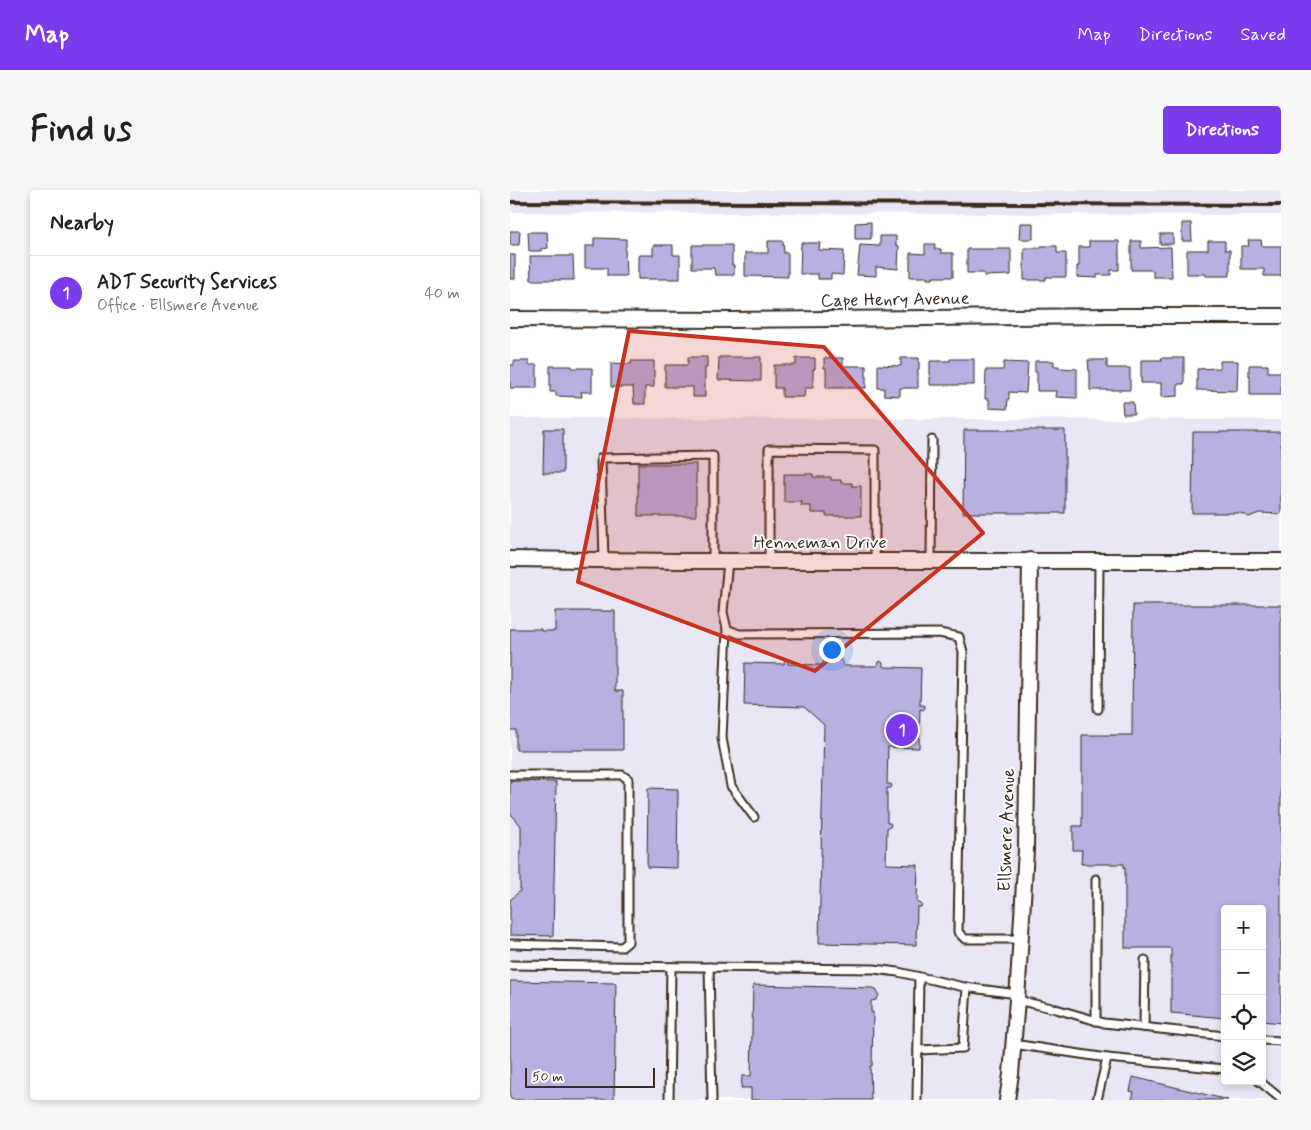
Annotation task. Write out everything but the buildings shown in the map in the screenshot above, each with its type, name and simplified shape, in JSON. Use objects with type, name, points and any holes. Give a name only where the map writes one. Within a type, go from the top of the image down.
[{"type":"street","name":"Cape Henry Avenue","points":[[510,318],[740,320],[1281,316]]},
{"type":"street","name":"Henneman Drive","points":[[510,560],[1281,561]]},
{"type":"street","name":"Ellsmere Avenue","points":[[1007,1100],[1017,997],[1026,850],[1030,560]]},
{"type":"lane","points":[[932,440],[932,560]]},
{"type":"lane","points":[[769,560],[770,450],[875,450],[874,560]]},
{"type":"lane","points":[[604,560],[601,458],[713,456],[713,561]]},
{"type":"lane","points":[[1098,709],[1099,560]]},
{"type":"lane","points":[[728,561],[723,612],[727,629],[722,738],[731,786],[754,817]]},
{"type":"lane","points":[[727,629],[739,634],[939,633],[959,637],[963,652],[958,932],[966,939],[1021,939]]},
{"type":"lane","points":[[510,775],[622,775],[628,779],[628,942],[622,947],[510,944]]},
{"type":"lane","points":[[1096,879],[1096,1021]]},
{"type":"lane","points":[[1144,1027],[1145,960]]},
{"type":"lane","points":[[510,965],[874,969],[898,972],[1017,997],[1096,1021],[1221,1036]]},
{"type":"lane","points":[[669,1100],[671,967]]},
{"type":"lane","points":[[709,967],[712,1100]]},
{"type":"lane","points":[[917,1100],[919,977]]},
{"type":"lane","points":[[918,1050],[963,1048],[967,987]]},
{"type":"lane","points":[[1266,1040],[1281,1042]]},
{"type":"lane","points":[[1013,1044],[1107,1058],[1221,1069]]},
{"type":"lane","points":[[1097,1100],[1107,1058]]},
{"type":"lane","points":[[1264,1085],[1281,1099]]},
{"type":"lane","points":[[1270,1100],[1272,1091]]},
{"type":"highlighted area","points":[[629,331],[824,347],[983,533],[815,671],[578,582]]},
{"type":"shaded area","points":[[510,190],[1281,190],[1281,215],[510,212]]},
{"type":"shaded area","points":[[510,418],[1281,420],[1281,1100],[510,1100]]},
{"type":"railway","points":[[510,202],[1281,205]]},
{"type":"place","name":"ADT Security Services","points":[[902,730]]}]
